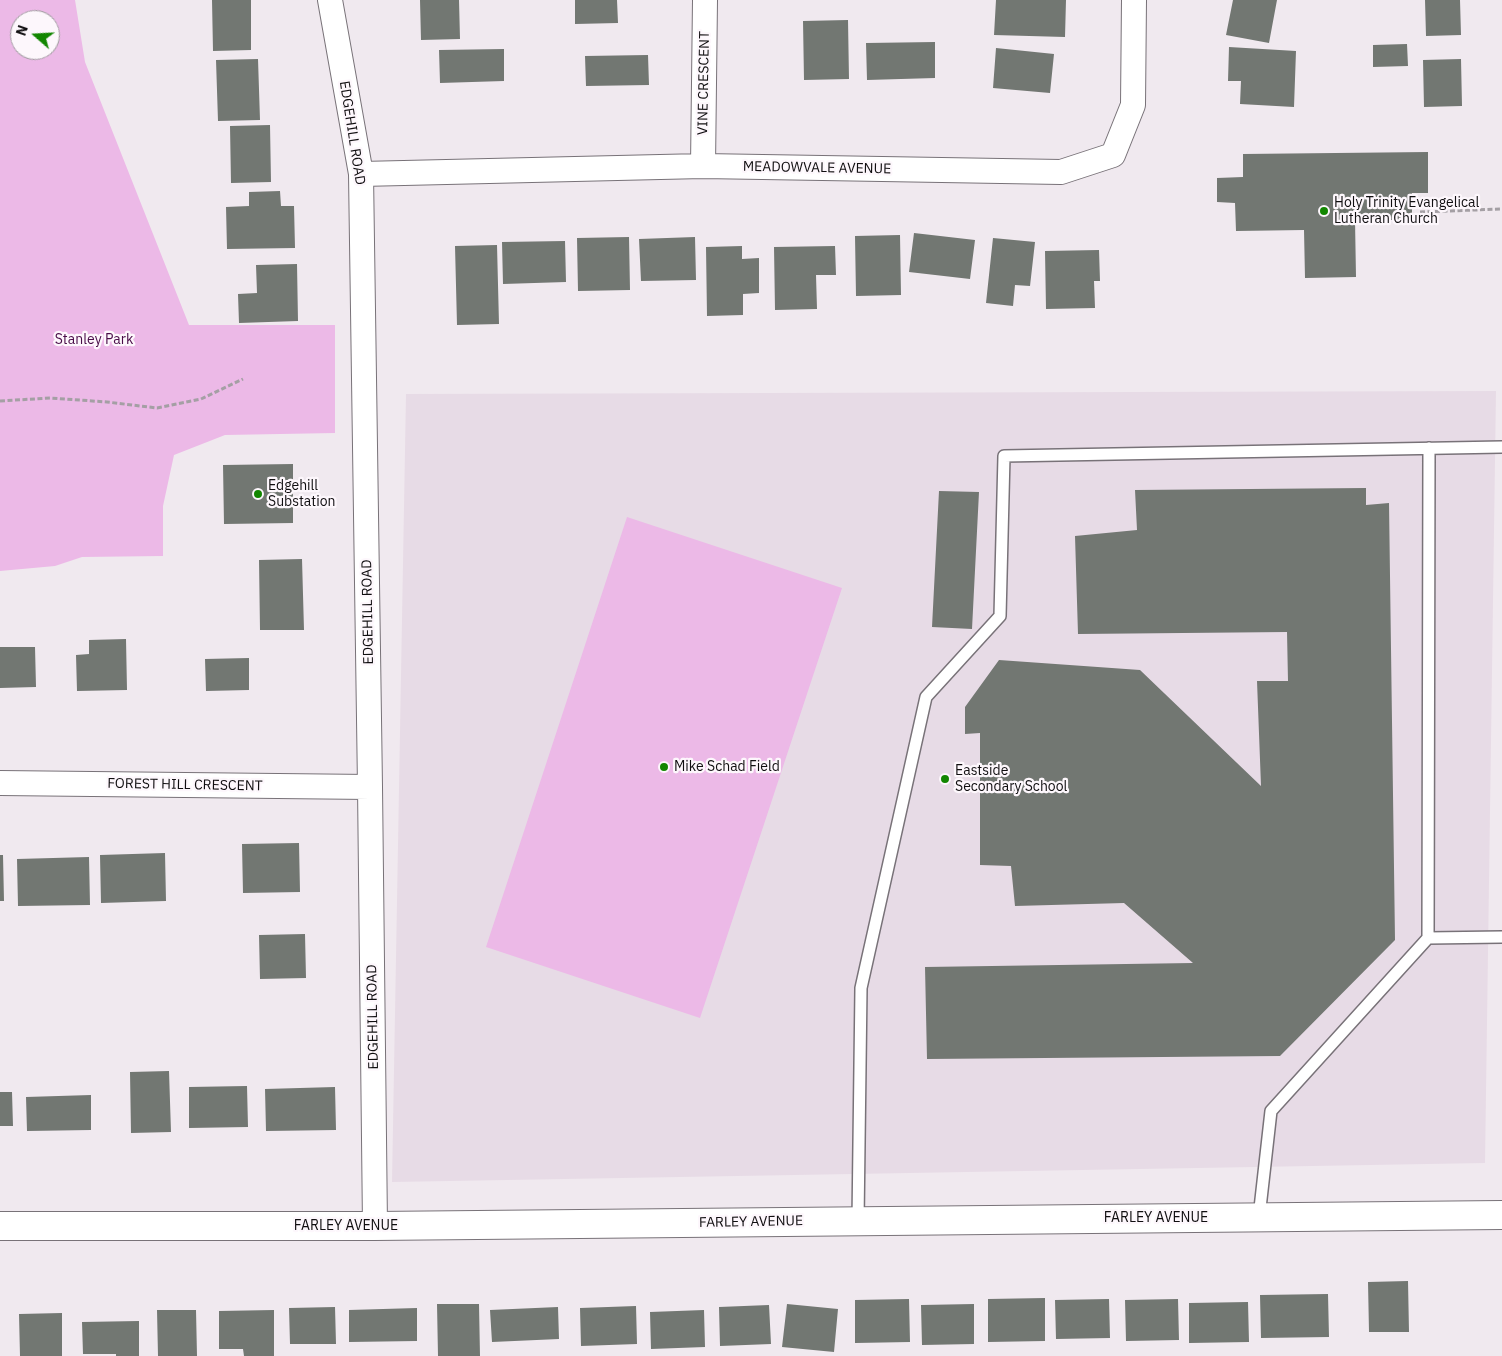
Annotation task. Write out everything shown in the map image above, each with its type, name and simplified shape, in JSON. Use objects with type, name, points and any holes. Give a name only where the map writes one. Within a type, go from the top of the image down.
[{"type":"street","name":"EDGEHILL ROAD","points":[[330,0],[360,174],[375,1226]]},
{"type":"street","name":"VINE CRESCENT","points":[[703,166],[705,0]]},
{"type":"street","name":"MEADOWVALE AVENUE","points":[[360,174],[703,166],[1060,172],[1113,155],[1133,105],[1134,0]]},
{"type":"street","name":"FOREST HILL CRESCENT","points":[[0,783],[370,787]]},
{"type":"street","name":"FARLEY AVENUE","points":[[0,1226],[375,1226],[1502,1215]]},
{"type":"lane","points":[[858,1221],[861,988],[926,697],[1000,616],[1004,456],[1502,447]]},
{"type":"lane","points":[[1259,1217],[1270,1111],[1428,938],[1429,448]]},
{"type":"lane","points":[[1428,938],[1502,937]]},
{"type":"path","points":[[1420,212],[1502,209]]},
{"type":"path","points":[[0,400],[50,398],[157,408],[201,399],[243,379]]},
{"type":"shaded area","name":"Eastside Secondary School","points":[[1496,391],[1485,1163],[392,1182],[406,394]]},
{"type":"green space","name":"Stanley Park","points":[[0,0],[75,0],[85,62],[189,325],[335,325],[335,433],[225,435],[174,455],[163,506],[163,556],[82,557],[55,566],[0,571]]},
{"type":"green space","name":"Mike Schad Field","points":[[627,517],[842,588],[700,1018],[486,947]]},
{"type":"building","points":[[212,0],[251,0],[251,50],[213,51]]},
{"type":"building","points":[[420,0],[459,0],[460,39],[421,40]]},
{"type":"building","points":[[575,0],[617,0],[618,23],[575,24]]},
{"type":"building","points":[[996,0],[1066,0],[1065,37],[994,35]]},
{"type":"building","points":[[1233,0],[1277,0],[1269,43],[1226,35]]},
{"type":"building","points":[[1425,0],[1460,0],[1461,35],[1426,36]]},
{"type":"building","points":[[848,20],[849,79],[804,80],[803,21]]},
{"type":"building","points":[[935,42],[935,78],[867,80],[866,43]]},
{"type":"building","points":[[1407,44],[1408,66],[1373,67],[1373,45]]},
{"type":"building","points":[[1229,47],[1296,51],[1294,107],[1240,104],[1241,81],[1228,81]]},
{"type":"building","points":[[996,48],[1054,54],[1050,93],[993,88]]},
{"type":"building","points":[[504,49],[504,81],[440,83],[439,50]]},
{"type":"building","points":[[648,55],[649,85],[586,86],[585,56]]},
{"type":"building","points":[[258,59],[260,120],[218,121],[216,60]]},
{"type":"building","points":[[1461,59],[1462,106],[1424,107],[1423,60]]},
{"type":"building","points":[[270,125],[271,182],[231,183],[230,126]]},
{"type":"building","name":"Holy Trinity Evangelical Lutheran Church","points":[[1428,152],[1428,193],[1412,193],[1412,220],[1355,220],[1356,277],[1305,278],[1304,230],[1236,231],[1235,203],[1217,202],[1217,178],[1243,177],[1243,154]]},
{"type":"building","points":[[280,191],[281,206],[294,206],[295,248],[227,249],[226,207],[249,206],[249,192]]},
{"type":"building","points":[[914,233],[975,240],[970,279],[909,272]]},
{"type":"building","points":[[900,235],[901,295],[856,296],[855,236]]},
{"type":"building","points":[[629,237],[630,290],[578,291],[577,238]]},
{"type":"building","points":[[695,237],[696,280],[641,281],[639,239]]},
{"type":"building","points":[[993,238],[1035,242],[1030,286],[1015,285],[1013,306],[986,303]]},
{"type":"building","points":[[565,241],[566,282],[503,284],[502,242]]},
{"type":"building","points":[[497,245],[499,324],[457,325],[455,246]]},
{"type":"building","points":[[742,246],[742,259],[759,258],[759,293],[743,294],[743,315],[707,316],[706,247]]},
{"type":"building","points":[[835,246],[836,275],[816,275],[817,309],[775,310],[774,247]]},
{"type":"building","points":[[1099,250],[1100,281],[1094,281],[1095,308],[1046,309],[1045,251]]},
{"type":"building","points":[[297,264],[298,321],[239,323],[238,294],[257,293],[256,265]]},
{"type":"building","name":"Edgehill Substation","points":[[293,464],[293,523],[224,524],[223,465]]},
{"type":"building","points":[[1366,488],[1366,505],[1389,503],[1395,940],[1280,1056],[927,1059],[925,967],[1193,963],[1124,903],[1015,906],[1011,866],[980,865],[980,733],[965,734],[965,707],[999,660],[1140,670],[1261,786],[1257,681],[1288,681],[1287,632],[1078,634],[1075,536],[1137,530],[1135,490]]},
{"type":"building","points":[[939,491],[979,492],[972,629],[932,627]]},
{"type":"building","points":[[302,559],[304,630],[260,630],[259,560]]},
{"type":"building","points":[[126,639],[127,690],[77,691],[76,655],[89,654],[89,640]]},
{"type":"building","points":[[0,647],[35,647],[36,687],[0,688]]},
{"type":"building","points":[[249,658],[249,690],[206,691],[205,659]]},
{"type":"building","points":[[299,843],[300,892],[243,893],[242,844]]},
{"type":"building","points":[[165,853],[166,901],[101,903],[100,855]]},
{"type":"building","points":[[0,855],[3,855],[4,901],[0,901]]},
{"type":"building","points":[[89,857],[90,905],[18,906],[17,859]]},
{"type":"building","points":[[305,934],[306,978],[260,979],[259,935]]},
{"type":"building","points":[[169,1071],[171,1132],[131,1133],[130,1072]]},
{"type":"building","points":[[247,1086],[248,1127],[189,1128],[189,1087]]},
{"type":"building","points":[[335,1087],[336,1130],[266,1131],[265,1089]]},
{"type":"building","points":[[0,1092],[12,1092],[13,1126],[0,1126]]},
{"type":"building","points":[[91,1095],[91,1130],[27,1131],[26,1097]]},
{"type":"building","points":[[1408,1281],[1409,1332],[1369,1332],[1368,1282]]},
{"type":"building","points":[[1328,1294],[1329,1337],[1261,1338],[1260,1295]]},
{"type":"building","points":[[1045,1298],[1045,1341],[988,1342],[988,1299]]},
{"type":"building","points":[[909,1299],[910,1342],[855,1343],[855,1300]]},
{"type":"building","points":[[1109,1299],[1110,1338],[1056,1339],[1055,1300]]},
{"type":"building","points":[[1178,1299],[1179,1340],[1126,1341],[1125,1300]]},
{"type":"building","points":[[1248,1302],[1249,1342],[1189,1343],[1189,1303]]},
{"type":"building","points":[[437,1304],[479,1304],[480,1356],[438,1356]]},
{"type":"building","points":[[787,1304],[838,1309],[834,1352],[782,1347]]},
{"type":"building","points":[[974,1304],[974,1344],[922,1345],[921,1305]]},
{"type":"building","points":[[769,1305],[771,1344],[720,1346],[719,1307]]},
{"type":"building","points":[[636,1306],[637,1344],[581,1346],[580,1308]]},
{"type":"building","points":[[335,1307],[336,1344],[290,1344],[289,1308]]},
{"type":"building","points":[[558,1307],[559,1339],[492,1342],[490,1310]]},
{"type":"building","points":[[417,1308],[417,1341],[349,1342],[349,1310]]},
{"type":"building","points":[[157,1310],[196,1310],[197,1356],[158,1356]]},
{"type":"building","points":[[274,1310],[274,1356],[244,1356],[243,1349],[219,1349],[219,1311]]},
{"type":"building","points":[[704,1310],[705,1347],[651,1349],[650,1312]]},
{"type":"building","points":[[62,1313],[62,1356],[20,1356],[19,1314]]},
{"type":"building","points":[[139,1321],[139,1356],[83,1354],[82,1322]]},
{"type":"place","name":"Holy Trinity Evangelical Lutheran Church","points":[[1324,211]]},
{"type":"place","name":"Edgehill Substation","points":[[258,494]]},
{"type":"place","name":"Mike Schad Field","points":[[664,767]]},
{"type":"place","name":"Eastside Secondary School","points":[[945,779]]}]
